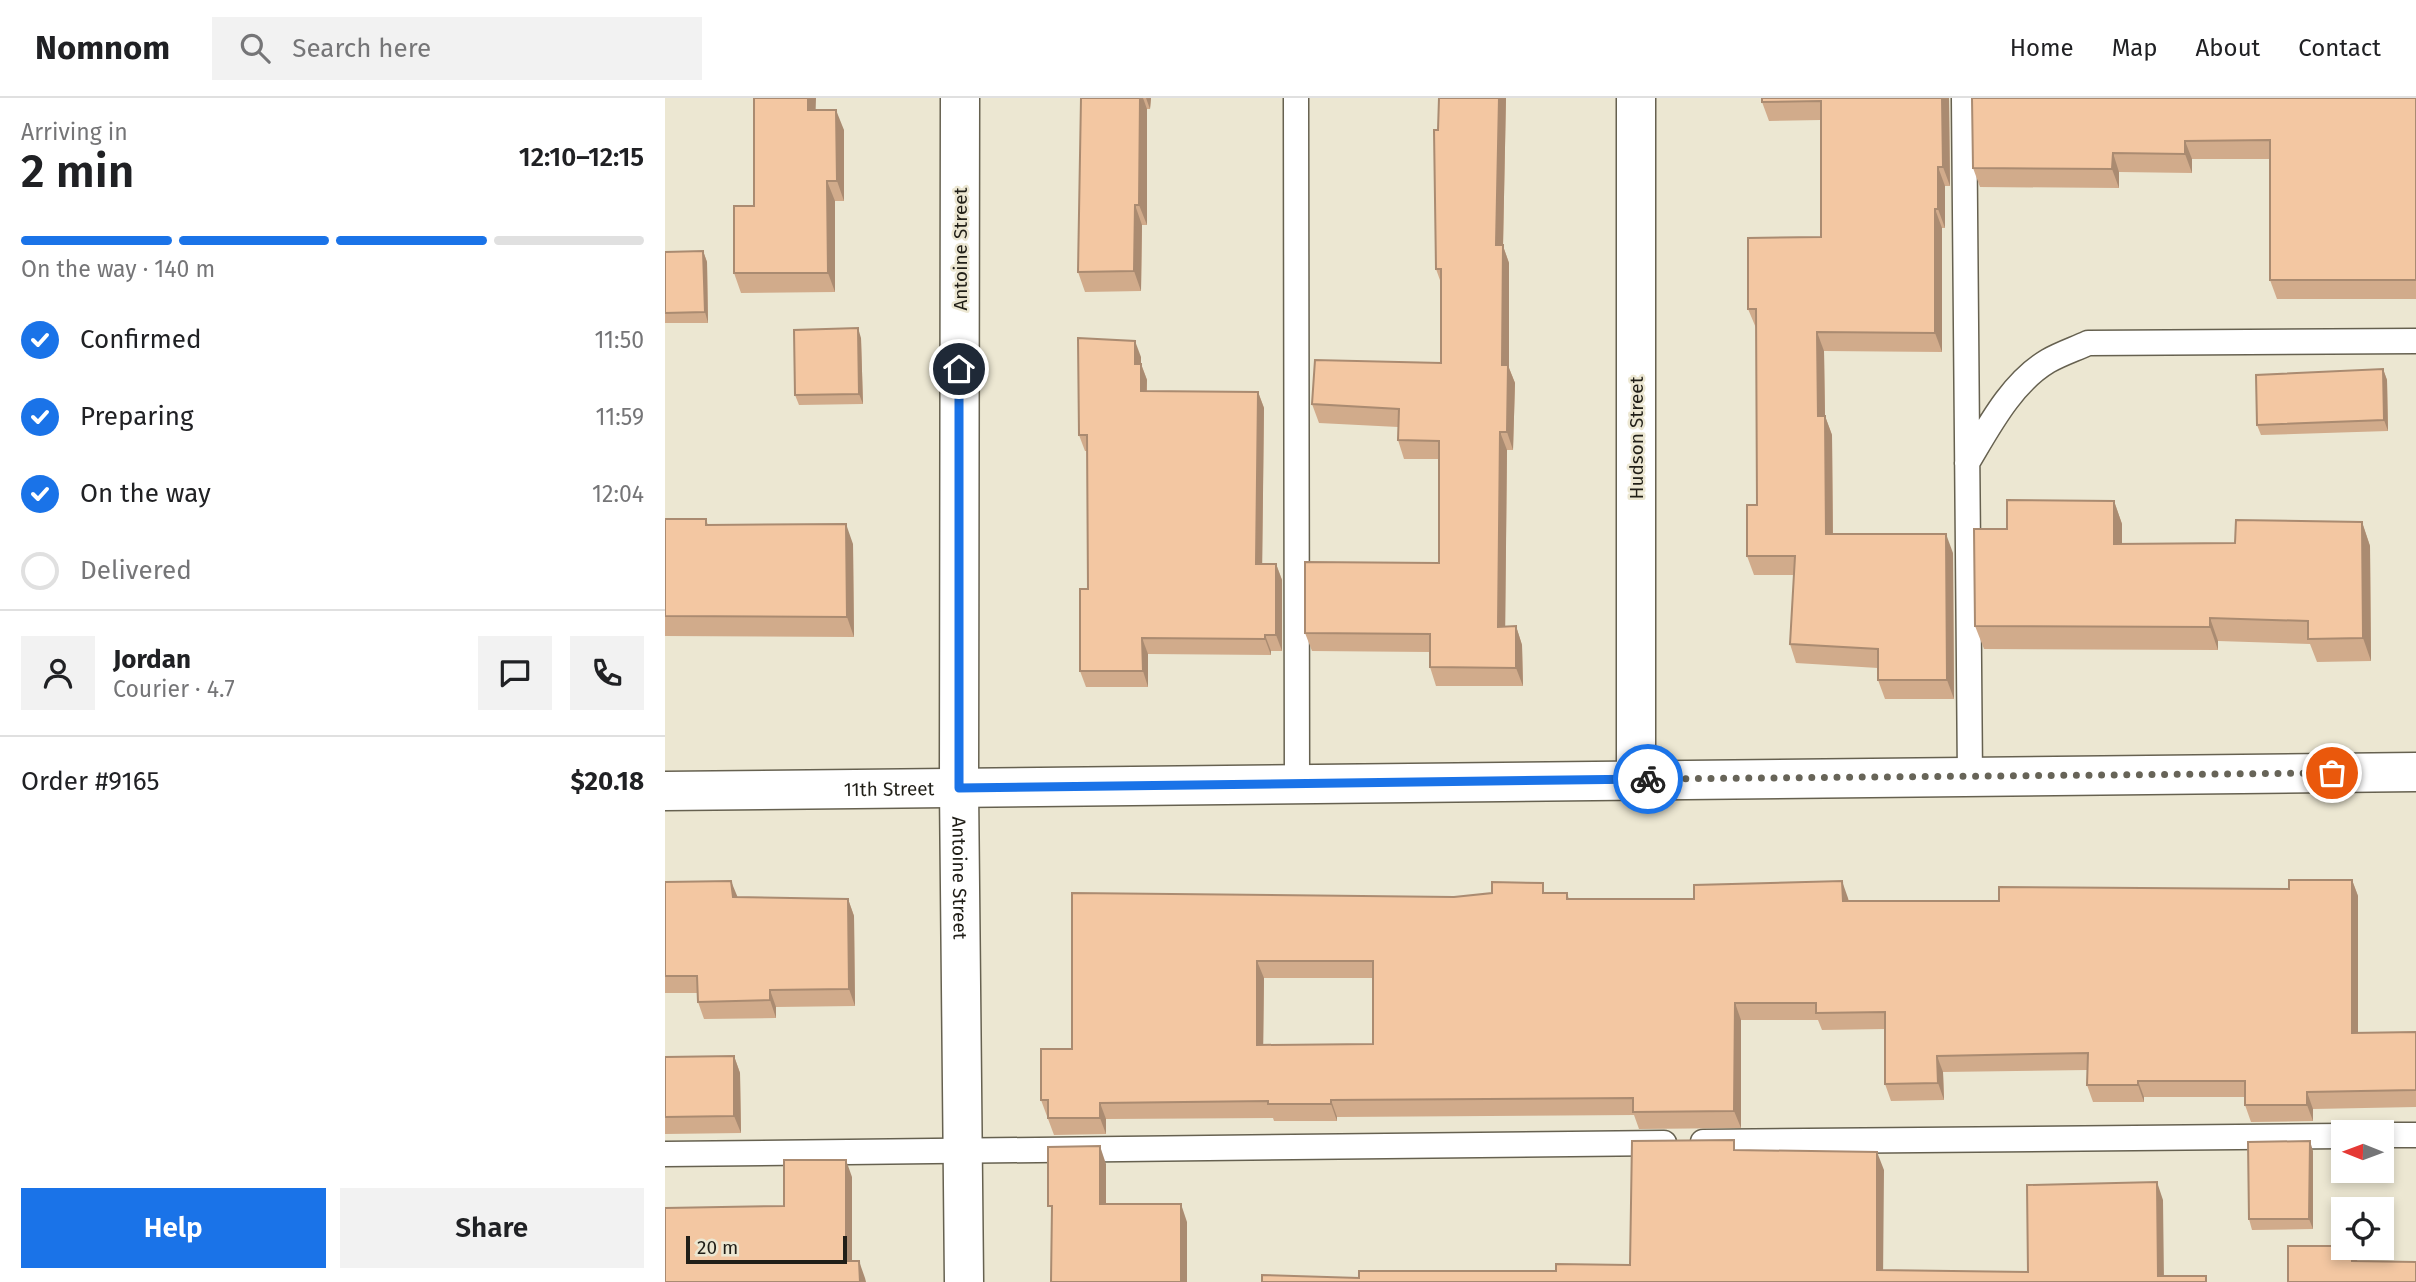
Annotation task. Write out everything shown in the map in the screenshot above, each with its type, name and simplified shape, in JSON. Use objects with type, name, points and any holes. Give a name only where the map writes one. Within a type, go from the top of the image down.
[{"type":"street","name":"Antoine Street","points":[[960,98],[959,788],[964,1282]]},
{"type":"street","name":"Hudson Street","points":[[1636,98],[1636,778]]},
{"type":"street","name":"11th Street","points":[[665,791],[1297,786],[1636,778],[1970,778],[2416,772]]},
{"type":"lane","points":[[1296,98],[1297,786]]},
{"type":"lane","points":[[1964,98],[1970,778]]},
{"type":"lane","points":[[1966,464],[1991,422],[2015,391],[2047,362],[2088,343],[2416,341]]},
{"type":"lane","points":[[2394,1135],[2416,1135]]},
{"type":"lane","points":[[665,1154],[2331,1136]]},
{"type":"building","points":[[754,98],[808,98],[808,110],[836,110],[837,181],[827,181],[828,273],[734,273],[734,206],[754,206]]},
{"type":"building","points":[[1081,98],[1140,98],[1139,205],[1135,205],[1134,271],[1078,272]]},
{"type":"building","points":[[1439,98],[1499,98],[1496,245],[1503,245],[1502,365],[1508,365],[1507,432],[1500,432],[1498,627],[1516,626],[1516,668],[1430,667],[1430,634],[1305,633],[1305,562],[1439,563],[1439,441],[1398,440],[1399,409],[1312,404],[1315,360],[1441,363],[1441,269],[1436,269],[1434,130],[1438,130]]},
{"type":"building","points":[[1762,98],[1942,98],[1943,167],[1938,167],[1938,209],[1935,209],[1935,333],[1817,332],[1818,416],[1825,416],[1826,534],[1946,534],[1947,680],[1878,680],[1878,649],[1790,644],[1795,556],[1747,556],[1747,505],[1757,505],[1756,309],[1748,309],[1748,238],[1821,237],[1821,101],[1762,102]]},
{"type":"building","points":[[1972,98],[2416,98],[2416,280],[2270,280],[2270,140],[2185,141],[2185,154],[2113,153],[2112,169],[1973,168]]},
{"type":"building","points":[[703,251],[705,312],[665,313],[665,252]]},
{"type":"building","points":[[858,328],[859,394],[795,395],[794,330]]},
{"type":"building","points":[[1078,338],[1135,341],[1135,364],[1141,364],[1141,391],[1258,392],[1256,564],[1276,564],[1276,635],[1265,635],[1265,639],[1142,638],[1143,671],[1080,671],[1080,589],[1088,589],[1087,435],[1079,435]]},
{"type":"building","points":[[2383,369],[2384,420],[2257,425],[2256,375]]},
{"type":"building","points":[[2007,500],[2114,501],[2114,544],[2235,543],[2236,520],[2362,522],[2363,638],[2308,639],[2308,621],[2210,618],[2210,627],[1975,626],[1974,529],[2007,529]]},
{"type":"building","points":[[665,519],[706,519],[706,525],[846,524],[847,617],[665,616]]},
{"type":"building","points":[[2289,880],[2352,880],[2352,1033],[2416,1032],[2416,1090],[2307,1092],[2307,1105],[2245,1105],[2245,1081],[2138,1081],[2138,1085],[2087,1085],[2088,1053],[1937,1056],[1938,1083],[1885,1084],[1885,1012],[1816,1013],[1816,1003],[1735,1003],[1734,1111],[1633,1112],[1633,1098],[1331,1100],[1331,1104],[1268,1104],[1268,1101],[1100,1103],[1100,1118],[1048,1118],[1048,1100],[1041,1100],[1041,1049],[1072,1049],[1072,893],[1454,897],[1492,893],[1492,882],[1543,883],[1543,893],[1567,893],[1567,899],[1694,899],[1694,885],[1842,881],[1843,901],[1999,901],[1999,887],[2289,889]],"holes":[[[1257,961],[1373,961],[1373,1044],[1257,1045]]]},
{"type":"building","points":[[731,881],[733,897],[848,899],[849,989],[770,990],[770,1000],[698,1002],[697,976],[665,976],[665,882]]},
{"type":"building","points":[[734,1056],[734,1116],[665,1117],[665,1057]]},
{"type":"building","points":[[1734,1140],[1734,1150],[1877,1152],[1877,1270],[2028,1272],[2027,1185],[2157,1182],[2158,1276],[2206,1276],[2206,1282],[1262,1282],[1262,1275],[1359,1278],[1359,1271],[1556,1271],[1556,1264],[1630,1265],[1632,1141]]},
{"type":"building","points":[[2310,1141],[2309,1219],[2249,1219],[2248,1142]]},
{"type":"building","points":[[1100,1146],[1100,1204],[1181,1204],[1181,1282],[1051,1282],[1052,1206],[1048,1206],[1048,1147]]},
{"type":"building","points":[[784,1160],[846,1160],[846,1261],[859,1261],[860,1282],[665,1282],[665,1208],[784,1206]]},
{"type":"building","points":[[2288,1246],[2331,1246],[2331,1260],[2416,1262],[2416,1282],[2288,1282]]},
{"type":"way so far","points":[[1648,779],[2332,773]]},
{"type":"route","points":[[959,369],[959,788],[1297,786],[1648,779]]}]
